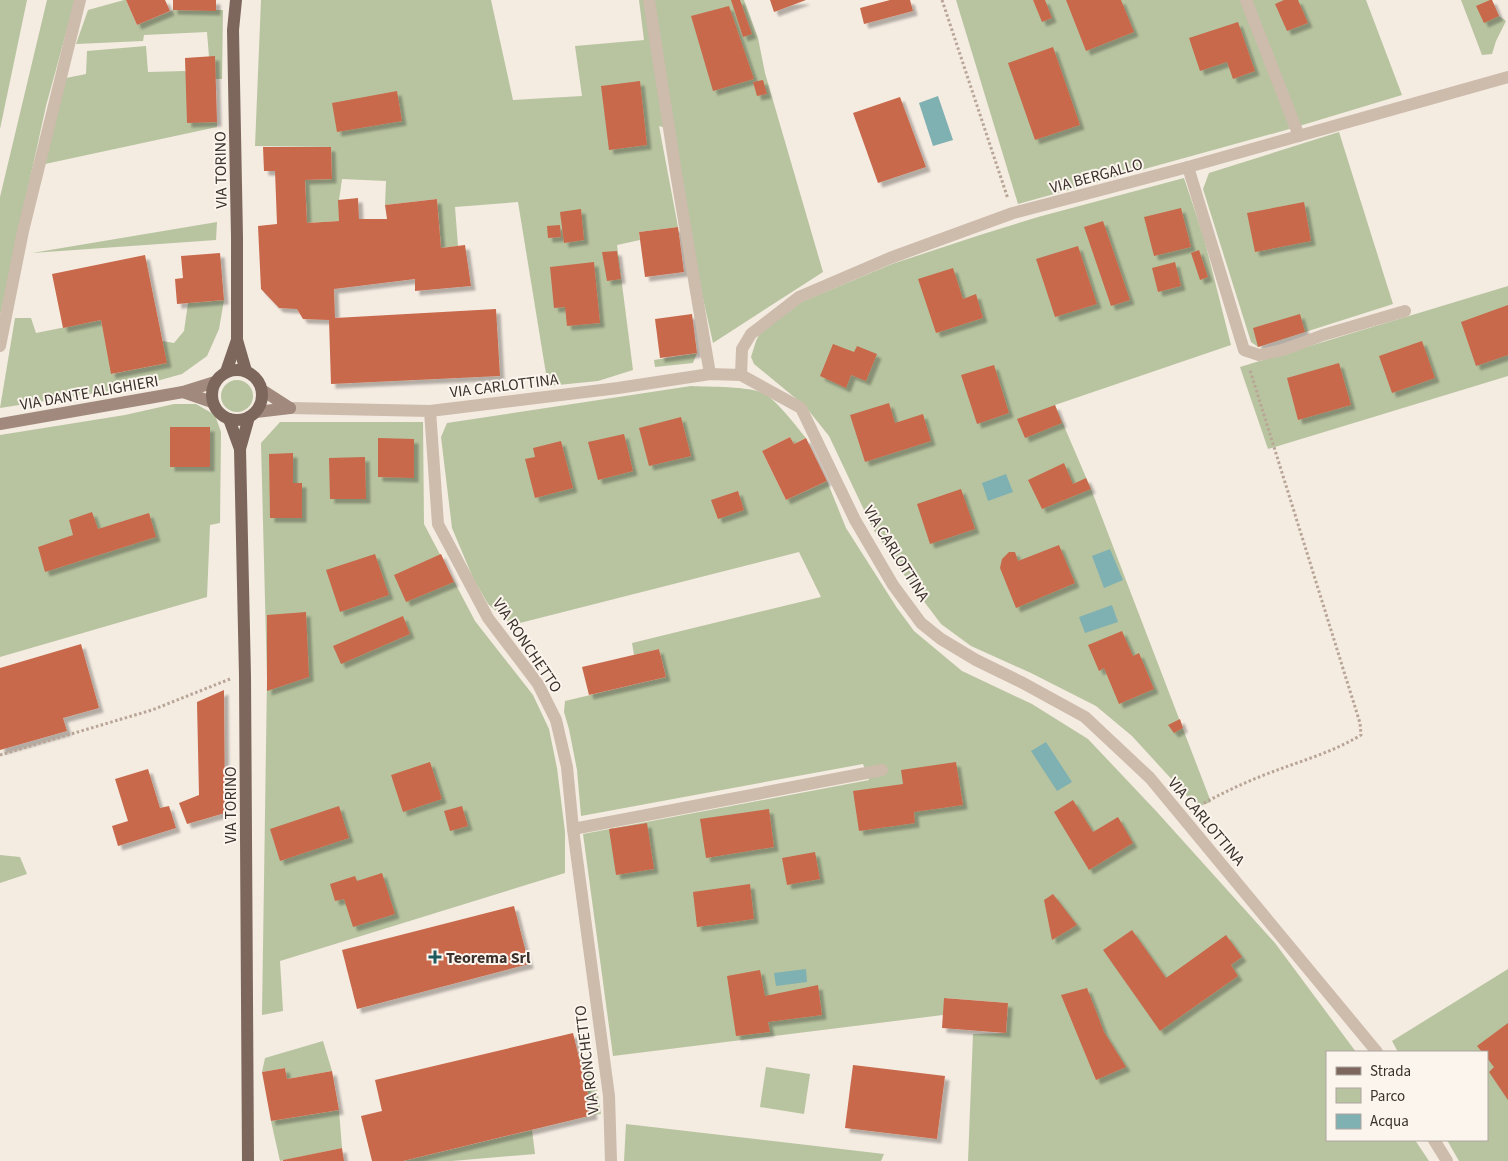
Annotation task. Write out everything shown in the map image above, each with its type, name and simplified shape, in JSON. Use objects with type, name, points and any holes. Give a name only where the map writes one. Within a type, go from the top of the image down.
[{"type":"main road","name":"VIA TORINO","points":[[236,0],[233,30],[237,340],[246,371],[259,382],[262,390],[262,398],[253,414],[240,449]]},
{"type":"main road","name":"VIA TORINO","points":[[215,382],[226,372],[237,340]]},
{"type":"main road","points":[[226,372],[233,370],[246,371]]},
{"type":"main road","points":[[212,402],[212,388],[215,382]]},
{"type":"main road","name":"VIA TORINO","points":[[212,402],[222,415],[229,419],[240,449],[245,676],[248,1161]]},
{"type":"main road","points":[[229,419],[243,420],[253,414]]},
{"type":"street","points":[[0,346],[23,231],[80,0]]},
{"type":"street","points":[[649,0],[710,374]]},
{"type":"street","points":[[1246,0],[1299,136]]},
{"type":"street","name":"VIA BERGALLO","points":[[741,375],[742,349],[751,334],[799,297],[890,258],[1013,213],[1188,167],[1508,76]]},
{"type":"street","points":[[1188,167],[1244,350],[1259,356],[1283,350],[1323,334],[1405,310]]},
{"type":"street","name":"VIA CARLOTTINA","points":[[430,411],[618,388],[710,374],[741,375],[801,408],[856,520],[893,585],[921,623],[940,639],[976,660],[1085,717],[1150,778],[1376,1051]]},
{"type":"street","name":"VIA DANTE ALIGHIERI","points":[[0,424],[183,392],[215,382]]},
{"type":"street","points":[[262,390],[290,408]]},
{"type":"street","name":"VIA DANTE ALIGHIERI","points":[[183,392],[212,402]]},
{"type":"street","points":[[253,414],[290,408],[430,411]]},
{"type":"street","name":"VIA RONCHETTO","points":[[430,411],[438,524],[488,618],[538,684],[556,720],[567,767],[573,829],[609,1096],[611,1161]]},
{"type":"street","points":[[573,829],[882,770]]},
{"type":"street","points":[[1435,1141],[1447,1161]]},
{"type":"path","points":[[942,0],[1013,213]]},
{"type":"path","points":[[1182,816],[1221,793],[1271,772],[1345,745],[1360,736],[1360,723],[1244,350]]},
{"type":"path","points":[[0,755],[152,710],[226,680],[245,676]]},
{"type":"green space","points":[[0,0],[27,0],[0,129]]},
{"type":"green space","points":[[47,0],[75,0],[46,106],[0,316],[0,197]]},
{"type":"green space","points":[[126,0],[137,25],[173,10],[223,10],[222,79],[215,79],[209,57],[207,32],[144,35],[143,41],[76,44],[88,10]]},
{"type":"green space","points":[[261,0],[491,0],[513,100],[582,96],[575,46],[644,40],[639,0],[744,0],[758,38],[765,73],[823,272],[713,343],[693,254],[675,131],[659,126],[678,227],[639,232],[640,240],[617,245],[633,370],[598,381],[548,386],[518,202],[455,207],[458,246],[441,248],[437,199],[385,205],[386,181],[342,179],[339,221],[307,223],[305,180],[332,179],[331,147],[255,146]]},
{"type":"green space","points":[[956,0],[1366,0],[1402,95],[1286,130],[1018,204]]},
{"type":"green space","points":[[1461,0],[1492,0],[1499,16],[1506,21],[1492,54],[1482,55]]},
{"type":"green space","points":[[146,46],[148,72],[185,71],[217,122],[217,127],[45,164],[66,78],[86,74],[87,51]]},
{"type":"green space","points":[[1339,132],[1393,304],[1258,347],[1251,342],[1203,189],[1209,173]]},
{"type":"green space","points":[[1184,178],[1204,238],[1231,345],[1055,405],[1091,489],[1211,802],[1197,807],[1132,736],[1096,706],[1031,673],[971,646],[941,624],[873,529],[829,436],[805,406],[754,364],[751,357],[760,333],[799,303],[892,264],[1038,217]]},
{"type":"green space","points":[[217,222],[216,240],[32,253]]},
{"type":"green space","points":[[1508,286],[1508,376],[1268,449],[1240,367]]},
{"type":"green space","points":[[224,300],[219,329],[207,356],[182,374],[135,387],[0,408],[15,318],[31,318],[36,333],[101,320],[112,374],[166,363],[162,341],[174,343],[184,331],[188,303]]},
{"type":"green space","points":[[697,353],[693,363],[655,367],[654,360]]},
{"type":"green space","points":[[237,380],[248,385],[253,396],[248,407],[237,412],[226,407],[221,396],[226,385]]},
{"type":"green space","points":[[691,386],[730,387],[759,391],[765,394],[775,402],[806,438],[794,444],[790,437],[762,451],[786,500],[827,481],[846,528],[897,608],[914,631],[962,671],[1032,704],[1088,739],[1157,812],[1275,943],[1355,1051],[1326,1051],[1326,1141],[1416,1141],[1429,1161],[968,1161],[973,1034],[1006,1033],[1008,1003],[945,998],[943,1015],[613,1056],[583,834],[869,780],[863,764],[581,816],[577,770],[564,712],[565,701],[666,677],[659,649],[634,655],[632,643],[821,597],[799,552],[512,625],[488,604],[473,578],[452,528],[441,437],[447,423]]},
{"type":"green space","points":[[174,404],[196,404],[215,415],[221,432],[220,523],[210,525],[207,597],[0,657],[0,435],[125,415]]},
{"type":"green space","points":[[280,422],[423,422],[424,524],[475,621],[533,695],[549,729],[557,768],[565,832],[565,873],[280,961],[283,1011],[262,1015],[267,679],[261,443]]},
{"type":"green space","points":[[0,855],[20,857],[27,874],[0,883]]},
{"type":"green space","points":[[1508,969],[1508,1161],[1459,1161],[1448,1141],[1488,1141],[1488,1051],[1397,1051],[1392,1041]]},
{"type":"green space","points":[[323,1041],[332,1071],[287,1079],[285,1068],[262,1072],[265,1058]]},
{"type":"green space","points":[[766,1067],[810,1074],[804,1114],[760,1107]]},
{"type":"green space","points":[[594,1070],[601,1114],[593,1115],[582,1071]]},
{"type":"green space","points":[[339,1110],[342,1148],[280,1161],[271,1121]]},
{"type":"green space","points":[[626,1124],[884,1154],[881,1161],[624,1161]]},
{"type":"green space","points":[[532,1130],[535,1154],[452,1161],[403,1161]]},
{"type":"water","points":[[938,96],[953,140],[933,146],[919,103]]},
{"type":"water","points":[[1006,474],[1013,492],[988,501],[982,483]]},
{"type":"water","points":[[1110,549],[1123,580],[1104,588],[1092,556]]},
{"type":"water","points":[[1112,605],[1118,622],[1085,633],[1079,617]]},
{"type":"water","points":[[1046,742],[1072,782],[1057,791],[1031,751]]},
{"type":"water","points":[[806,969],[807,982],[776,986],[774,973]]},
{"type":"building","points":[[126,0],[165,0],[170,11],[137,25]]},
{"type":"building","points":[[173,0],[216,0],[216,11],[173,10]]},
{"type":"building","points":[[731,0],[740,0],[752,34],[743,37]]},
{"type":"building","points":[[770,0],[806,0],[774,12]]},
{"type":"building","points":[[890,0],[910,0],[913,11],[864,24],[860,8]]},
{"type":"building","points":[[1033,0],[1045,0],[1052,18],[1042,22]]},
{"type":"building","points":[[1066,0],[1121,0],[1134,32],[1086,51]]},
{"type":"building","points":[[1284,0],[1298,0],[1308,23],[1287,31],[1275,4]]},
{"type":"building","points":[[1492,0],[1499,16],[1484,23],[1476,6]]},
{"type":"building","points":[[729,6],[754,79],[713,91],[691,16]]},
{"type":"building","points":[[1238,22],[1255,71],[1233,79],[1227,62],[1200,71],[1189,38]]},
{"type":"building","points":[[1053,47],[1080,125],[1035,140],[1008,63]]},
{"type":"building","points":[[215,56],[217,122],[187,123],[185,58]]},
{"type":"building","points":[[763,80],[767,94],[757,96],[753,82]]},
{"type":"building","points":[[640,81],[647,145],[609,150],[601,86]]},
{"type":"building","points":[[397,91],[402,121],[337,132],[332,103]]},
{"type":"building","points":[[900,97],[926,167],[878,183],[853,113]]},
{"type":"building","points":[[263,147],[331,147],[332,179],[305,180],[307,223],[339,221],[338,200],[358,198],[359,219],[387,219],[385,205],[437,199],[441,248],[465,245],[471,286],[415,291],[415,279],[334,289],[335,318],[496,309],[500,376],[331,384],[329,320],[303,319],[297,309],[279,308],[261,289],[258,226],[277,224],[275,171],[264,171]]},
{"type":"building","points":[[1304,202],[1311,241],[1255,252],[1247,213]]},
{"type":"building","points":[[1181,208],[1191,247],[1154,256],[1144,217]]},
{"type":"building","points":[[581,209],[584,240],[564,243],[560,212]]},
{"type":"building","points":[[1103,221],[1130,300],[1111,306],[1084,227]]},
{"type":"building","points":[[560,225],[561,237],[548,238],[547,226]]},
{"type":"building","points":[[678,227],[684,272],[645,277],[639,232]]},
{"type":"building","points":[[1078,246],[1097,304],[1055,317],[1036,259]]},
{"type":"building","points":[[1199,250],[1208,277],[1200,280],[1191,253]]},
{"type":"building","points":[[617,251],[621,279],[607,281],[602,252]]},
{"type":"building","points":[[220,253],[224,300],[177,304],[175,279],[183,278],[181,256]]},
{"type":"building","points":[[145,255],[167,363],[111,374],[101,320],[63,328],[52,274]]},
{"type":"building","points":[[594,262],[600,323],[567,326],[565,307],[554,308],[550,267]]},
{"type":"building","points":[[1175,262],[1181,286],[1158,292],[1152,268]]},
{"type":"building","points":[[953,268],[963,299],[976,294],[983,318],[936,333],[918,279]]},
{"type":"building","points":[[1508,305],[1508,355],[1476,366],[1461,322]]},
{"type":"building","points":[[692,314],[697,353],[660,358],[655,319]]},
{"type":"building","points":[[1300,314],[1305,332],[1258,347],[1253,328]]},
{"type":"building","points":[[1422,341],[1435,378],[1392,393],[1379,356]]},
{"type":"building","points":[[833,344],[854,352],[857,346],[877,354],[866,381],[851,375],[846,388],[820,376]]},
{"type":"building","points":[[1339,363],[1351,405],[1298,420],[1287,378]]},
{"type":"building","points":[[994,365],[1009,413],[977,424],[961,375]]},
{"type":"building","points":[[889,403],[895,423],[923,414],[931,441],[865,462],[850,415]]},
{"type":"building","points":[[1055,405],[1062,423],[1025,438],[1017,419]]},
{"type":"building","points":[[681,417],[691,456],[649,466],[639,428]]},
{"type":"building","points":[[170,427],[210,427],[210,467],[170,467]]},
{"type":"building","points":[[624,434],[633,471],[598,480],[588,442]]},
{"type":"building","points":[[790,437],[794,444],[806,438],[827,481],[786,500],[762,451]]},
{"type":"building","points":[[378,438],[414,439],[414,478],[378,477]]},
{"type":"building","points":[[561,441],[573,488],[535,498],[525,459],[535,457],[533,448]]},
{"type":"building","points":[[293,453],[293,483],[302,483],[302,518],[270,518],[269,454]]},
{"type":"building","points":[[365,457],[366,499],[330,499],[329,458]]},
{"type":"building","points":[[1064,463],[1073,484],[1086,478],[1091,489],[1042,509],[1028,480]]},
{"type":"building","points":[[961,489],[975,529],[930,544],[917,504]]},
{"type":"building","points":[[738,491],[744,510],[718,519],[711,500]]},
{"type":"building","points":[[92,512],[98,529],[149,513],[156,537],[45,572],[38,547],[73,535],[69,520]]},
{"type":"building","points":[[1059,545],[1075,583],[1016,608],[1000,568],[1002,559],[1009,552],[1015,552],[1018,561]]},
{"type":"building","points":[[375,554],[389,595],[340,612],[326,570]]},
{"type":"building","points":[[441,554],[454,582],[406,602],[394,575]]},
{"type":"building","points":[[306,612],[309,677],[267,691],[267,615]]},
{"type":"building","points":[[403,616],[410,634],[341,664],[333,646]]},
{"type":"building","points":[[1122,631],[1133,656],[1139,653],[1154,689],[1119,704],[1104,668],[1099,671],[1088,645]]},
{"type":"building","points":[[81,644],[99,708],[63,718],[67,731],[0,750],[0,668]]},
{"type":"building","points":[[659,649],[666,677],[589,695],[582,667]]},
{"type":"building","points":[[224,690],[225,813],[187,824],[179,803],[199,795],[197,702]]},
{"type":"building","points":[[1180,719],[1183,728],[1174,733],[1168,725]]},
{"type":"building","points":[[430,762],[442,799],[403,812],[391,775]]},
{"type":"building","points":[[956,762],[963,805],[914,812],[915,823],[859,831],[853,791],[903,784],[901,770]]},
{"type":"building","points":[[148,769],[160,808],[169,806],[176,828],[118,846],[112,826],[128,821],[115,779]]},
{"type":"building","points":[[1073,800],[1093,832],[1118,817],[1133,843],[1089,870],[1054,812]]},
{"type":"building","points":[[339,806],[349,838],[280,861],[270,829]]},
{"type":"building","points":[[462,806],[468,826],[450,831],[444,811]]},
{"type":"building","points":[[769,809],[774,847],[706,858],[700,819]]},
{"type":"building","points":[[647,823],[654,869],[616,875],[609,829]]},
{"type":"building","points":[[815,852],[820,879],[787,885],[782,858]]},
{"type":"building","points":[[382,873],[395,914],[353,927],[344,899],[335,901],[330,884],[355,876],[357,881]]},
{"type":"building","points":[[750,884],[754,919],[697,927],[693,892]]},
{"type":"building","points":[[1053,894],[1077,925],[1052,940],[1044,900]]},
{"type":"building","name":"Teorema Srl","points":[[514,906],[529,964],[357,1009],[342,950]]},
{"type":"building","points":[[1132,930],[1166,978],[1226,935],[1242,957],[1231,965],[1238,976],[1160,1031],[1103,950]]},
{"type":"building","points":[[760,970],[765,996],[818,985],[822,1015],[768,1022],[770,1032],[736,1036],[727,976]]},
{"type":"building","points":[[1087,988],[1104,1032],[1126,1067],[1096,1080],[1061,995]]},
{"type":"building","points":[[944,998],[1008,1003],[1006,1033],[942,1028]]},
{"type":"building","points":[[1508,1023],[1508,1100],[1489,1072],[1494,1067],[1488,1059],[1488,1051],[1481,1051],[1477,1046]]},
{"type":"building","points":[[573,1033],[593,1115],[403,1161],[372,1161],[361,1116],[382,1111],[375,1080]]},
{"type":"building","points":[[853,1065],[945,1076],[937,1139],[845,1128]]},
{"type":"building","points":[[285,1068],[287,1079],[332,1071],[339,1110],[271,1121],[262,1072]]},
{"type":"building","points":[[342,1148],[344,1161],[283,1161],[283,1160]]},
{"type":"place","name":"Teorema Srl","points":[[435,957]]}]
